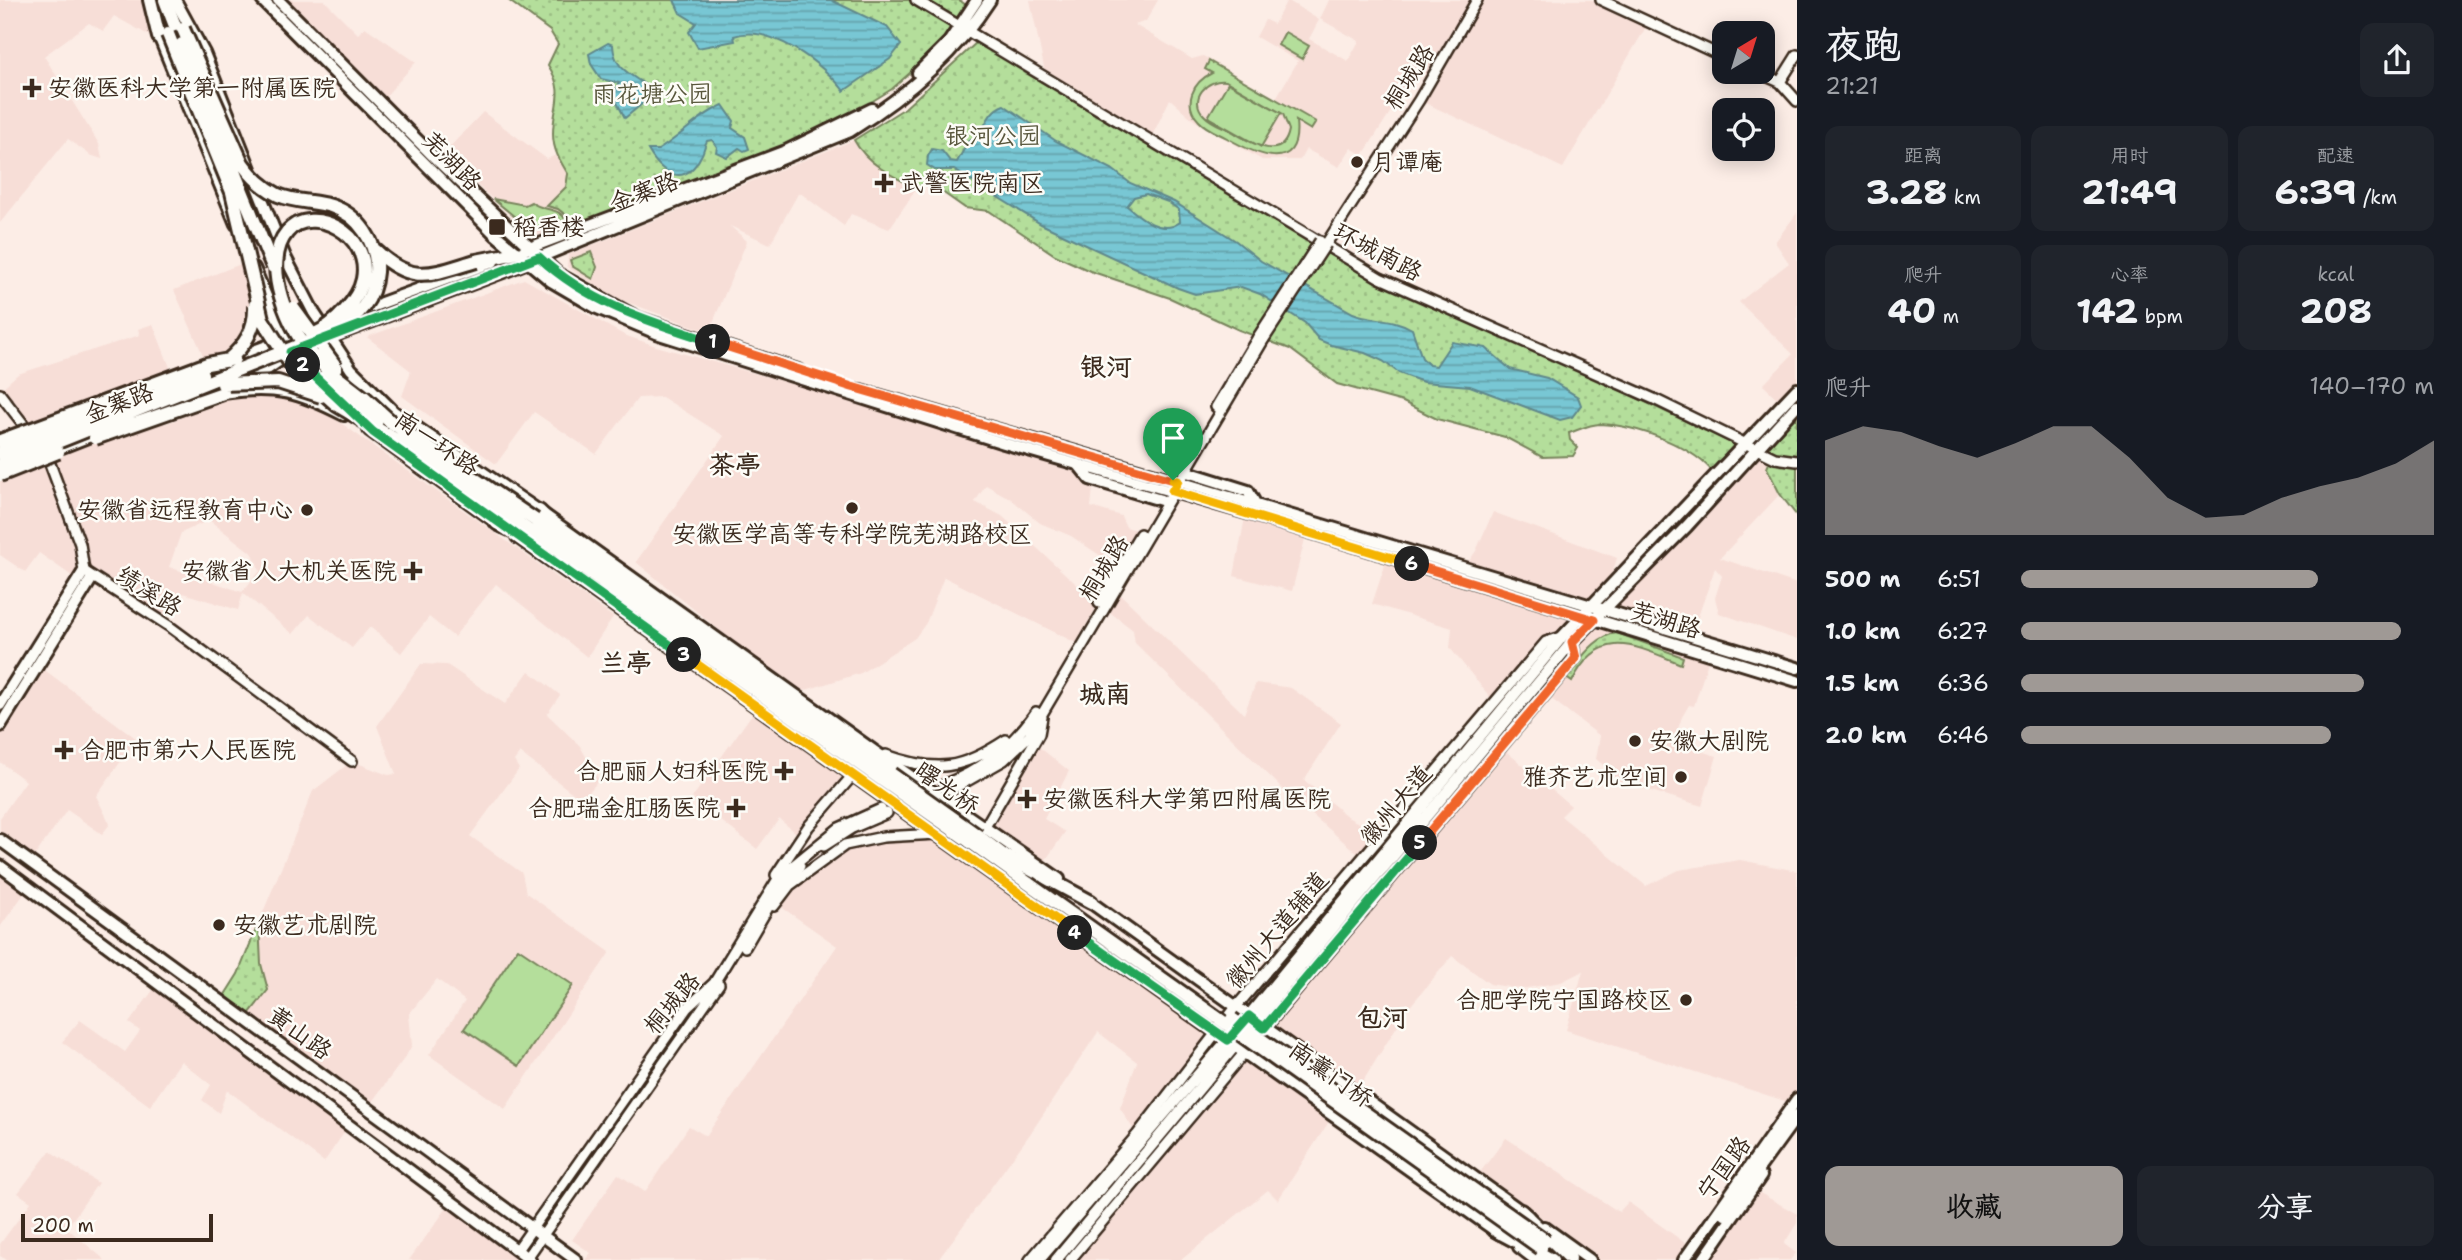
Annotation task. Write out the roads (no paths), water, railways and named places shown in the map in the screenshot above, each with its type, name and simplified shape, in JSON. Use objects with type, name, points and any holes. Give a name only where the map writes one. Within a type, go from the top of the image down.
[{"type":"highway","name":"南一环路","points":[[152,0],[172,33],[290,303],[326,357],[391,422],[576,549],[887,778]]},
{"type":"highway","name":"南一环路","points":[[167,0],[172,33],[232,192],[246,244],[255,301],[267,331],[290,363],[337,405],[534,520],[559,552],[887,778]]},
{"type":"highway","points":[[0,466],[335,331],[360,312],[373,291],[376,275],[374,249],[359,223],[332,206],[281,196],[253,178],[242,163],[172,33]]},
{"type":"highway","points":[[408,447],[309,362],[278,309],[269,274],[273,244],[284,226],[296,219],[318,214],[338,217],[352,226],[391,266],[409,274],[428,275],[523,251]]},
{"type":"highway","points":[[0,453],[193,382],[293,342],[306,337],[319,332],[353,300],[363,281],[364,258],[355,241],[339,226],[306,223],[288,230],[276,253],[276,285],[295,326],[301,336],[307,346],[313,356],[369,402]]},
{"type":"highway","points":[[140,401],[217,368],[233,356],[246,343],[252,328],[255,301]]},
{"type":"highway","points":[[0,443],[31,434],[283,340],[325,332]]},
{"type":"highway","points":[[0,443],[207,364],[234,359]]},
{"type":"highway","points":[[159,404],[221,384],[263,381],[298,387],[337,405]]},
{"type":"highway","points":[[0,473],[153,415],[223,393]]},
{"type":"highway","points":[[497,523],[559,552]]},
{"type":"highway","name":"曙光桥","points":[[887,778],[977,835]]},
{"type":"highway","points":[[977,835],[1006,856],[1091,902]]},
{"type":"highway","points":[[977,835],[1032,881]]},
{"type":"highway","points":[[1006,856],[1032,881]]},
{"type":"highway","name":"南薰门桥","points":[[1032,881],[1541,1250]]},
{"type":"highway","points":[[1521,1212],[1567,1259]]},
{"type":"highway","points":[[1495,1230],[1552,1260]]},
{"type":"highway","points":[[1541,1250],[1567,1259]]},
{"type":"main road","points":[[143,0],[172,33],[252,263],[283,340],[290,352],[362,424],[497,523],[1495,1230],[1541,1250]]},
{"type":"main road","points":[[175,0],[204,53],[285,257],[325,332],[351,369],[394,412],[534,520],[874,751],[977,835],[1091,902],[1590,1260]]},
{"type":"main road","name":"芜湖路","points":[[262,0],[523,251],[595,298],[638,318],[852,387],[1797,668]]},
{"type":"main road","name":"芜湖路","points":[[278,0],[523,251]]},
{"type":"main road","name":"金寨路","points":[[0,473],[266,370],[290,352],[325,332],[523,251],[786,151],[846,124],[909,81],[964,29],[977,0]]},
{"type":"main road","name":"金寨路","points":[[325,332],[533,259],[850,131],[914,86],[990,0]]},
{"type":"main road","name":"芜湖路","points":[[533,259],[551,281],[597,308],[656,333],[1078,464],[1175,483],[1588,618],[1797,681]]},
{"type":"main road","points":[[234,359],[250,344],[257,328],[259,299],[252,263]]},
{"type":"main road","points":[[223,393],[252,388],[306,395],[362,424]]},
{"type":"main road","name":"徽州大道","points":[[1056,1260],[1236,1046],[1568,639],[1588,618],[1604,611],[1752,447],[1797,389]]},
{"type":"main road","name":"徽州大道","points":[[1588,618],[1592,607],[1797,405]]},
{"type":"main road","points":[[1078,464],[1090,479],[1161,500]]},
{"type":"main road","points":[[0,705],[88,575]]},
{"type":"main road","points":[[0,726],[88,575]]},
{"type":"main road","name":"黄山路","points":[[0,839],[576,1260]]},
{"type":"main road","name":"黄山路","points":[[0,866],[522,1256]]},
{"type":"main road","name":"徽州大道","points":[[1040,1260],[1236,1046]]},
{"type":"main road","name":"宁国路","points":[[1693,1260],[1775,1140],[1797,1099]]},
{"type":"main road","name":"宁国路","points":[[1684,1260],[1775,1140],[1797,1116]]},
{"type":"main road","points":[[1678,1260],[1745,1167],[1775,1140]]},
{"type":"main road","points":[[1703,1260],[1753,1189],[1775,1140]]},
{"type":"street","name":"环城南路","points":[[916,0],[1380,278],[1654,399],[1775,458],[1797,461]]},
{"type":"street","name":"桐城路","points":[[1323,242],[1472,0]]},
{"type":"street","name":"桐城路","points":[[1039,710],[1261,338],[1419,100],[1477,0]]},
{"type":"street","points":[[1601,0],[1712,51]]},
{"type":"street","points":[[1780,82],[1797,55]]},
{"type":"street","points":[[1775,80],[1797,101]]},
{"type":"street","name":"绩溪路","points":[[0,394],[46,453],[80,544],[88,575],[169,626],[352,761]]},
{"type":"street","name":"桐城路","points":[[948,787],[1004,760],[1029,736],[1039,710],[1161,500],[1175,483]]},
{"type":"street","name":"徽州大道辅道","points":[[1030,1260],[1137,1135],[1236,1007],[1546,642],[1568,639]]},
{"type":"street","points":[[874,751],[919,767],[971,762],[1005,741],[1039,710]]},
{"type":"street","points":[[977,835],[1039,734],[1039,710]]},
{"type":"street","points":[[772,890],[774,878],[808,827],[853,775]]},
{"type":"street","name":"桐城路","points":[[522,1256],[687,1008],[714,983],[779,877],[839,828],[884,811],[821,848],[794,871],[539,1231]]},
{"type":"street","points":[[763,917],[790,885],[845,845],[937,834]]},
{"type":"street","points":[[1070,1260],[1256,1021]]},
{"type":"water","points":[[674,0],[831,0],[887,27],[901,45],[890,59],[844,91],[810,59],[764,35],[734,36],[735,41],[698,48],[689,32],[696,23],[680,13]]},
{"type":"water","points":[[608,43],[613,45],[616,60],[620,65],[648,87],[648,99],[625,118],[613,95],[619,83],[601,79],[591,64],[589,54]]},
{"type":"water","points":[[723,105],[734,121],[732,128],[745,137],[749,149],[744,151],[739,148],[727,157],[716,152],[717,147],[712,140],[707,141],[695,166],[688,172],[674,174],[660,166],[648,150],[658,150]]},
{"type":"water","points":[[1004,105],[1056,141],[1112,169],[1130,183],[1174,202],[1236,241],[1261,261],[1353,313],[1412,329],[1422,358],[1429,365],[1436,366],[1452,342],[1486,348],[1510,369],[1547,378],[1578,397],[1581,405],[1572,417],[1560,420],[1470,386],[1423,382],[1399,373],[1383,361],[1365,353],[1319,340],[1305,323],[1260,294],[1241,287],[1195,294],[1178,288],[1041,224],[954,170],[935,170],[927,165],[932,149],[942,151],[950,161],[957,162],[969,140],[976,140],[990,115]],"holes":[[[1146,194],[1168,202],[1179,210],[1180,222],[1166,227],[1152,224],[1127,206],[1134,197]]]},
{"type":"place","name":"安徽医科大学第一附属医院","points":[[32,88]]},
{"type":"place","name":"月谭庵","points":[[1357,162]]},
{"type":"place","name":"武警医院南区","points":[[884,183]]},
{"type":"place","name":"稻香楼","points":[[497,227]]},
{"type":"place","name":"安徽医学高等专科学院芜湖路校区","points":[[852,508]]},
{"type":"place","name":"安徽省远程教育中心","points":[[307,510]]},
{"type":"place","name":"安徽省人大机关医院","points":[[413,571]]},
{"type":"place","name":"安徽大剧院","points":[[1635,741]]},
{"type":"place","name":"合肥市第六人民医院","points":[[64,750]]},
{"type":"place","name":"合肥丽人妇科医院","points":[[784,771]]},
{"type":"place","name":"雅齐艺术空间","points":[[1681,777]]},
{"type":"place","name":"安徽医科大学第四附属医院","points":[[1027,799]]},
{"type":"place","name":"合肥瑞金肛肠医院","points":[[736,808]]},
{"type":"place","name":"安徽艺术剧院","points":[[219,925]]},
{"type":"place","name":"合肥学院宁国路校区","points":[[1686,1000]]},
{"type":"district","name":"银河","points":[[1106,366]]},
{"type":"district","name":"茶亭","points":[[735,464]]},
{"type":"district","name":"兰亭","points":[[626,662]]},
{"type":"district","name":"城南","points":[[1105,693]]},
{"type":"district","name":"包河","points":[[1382,1017]]},
{"type":"park label","name":"雨花塘公园","points":[[652,94]]},
{"type":"park label","name":"银河公园","points":[[993,136]]}]
